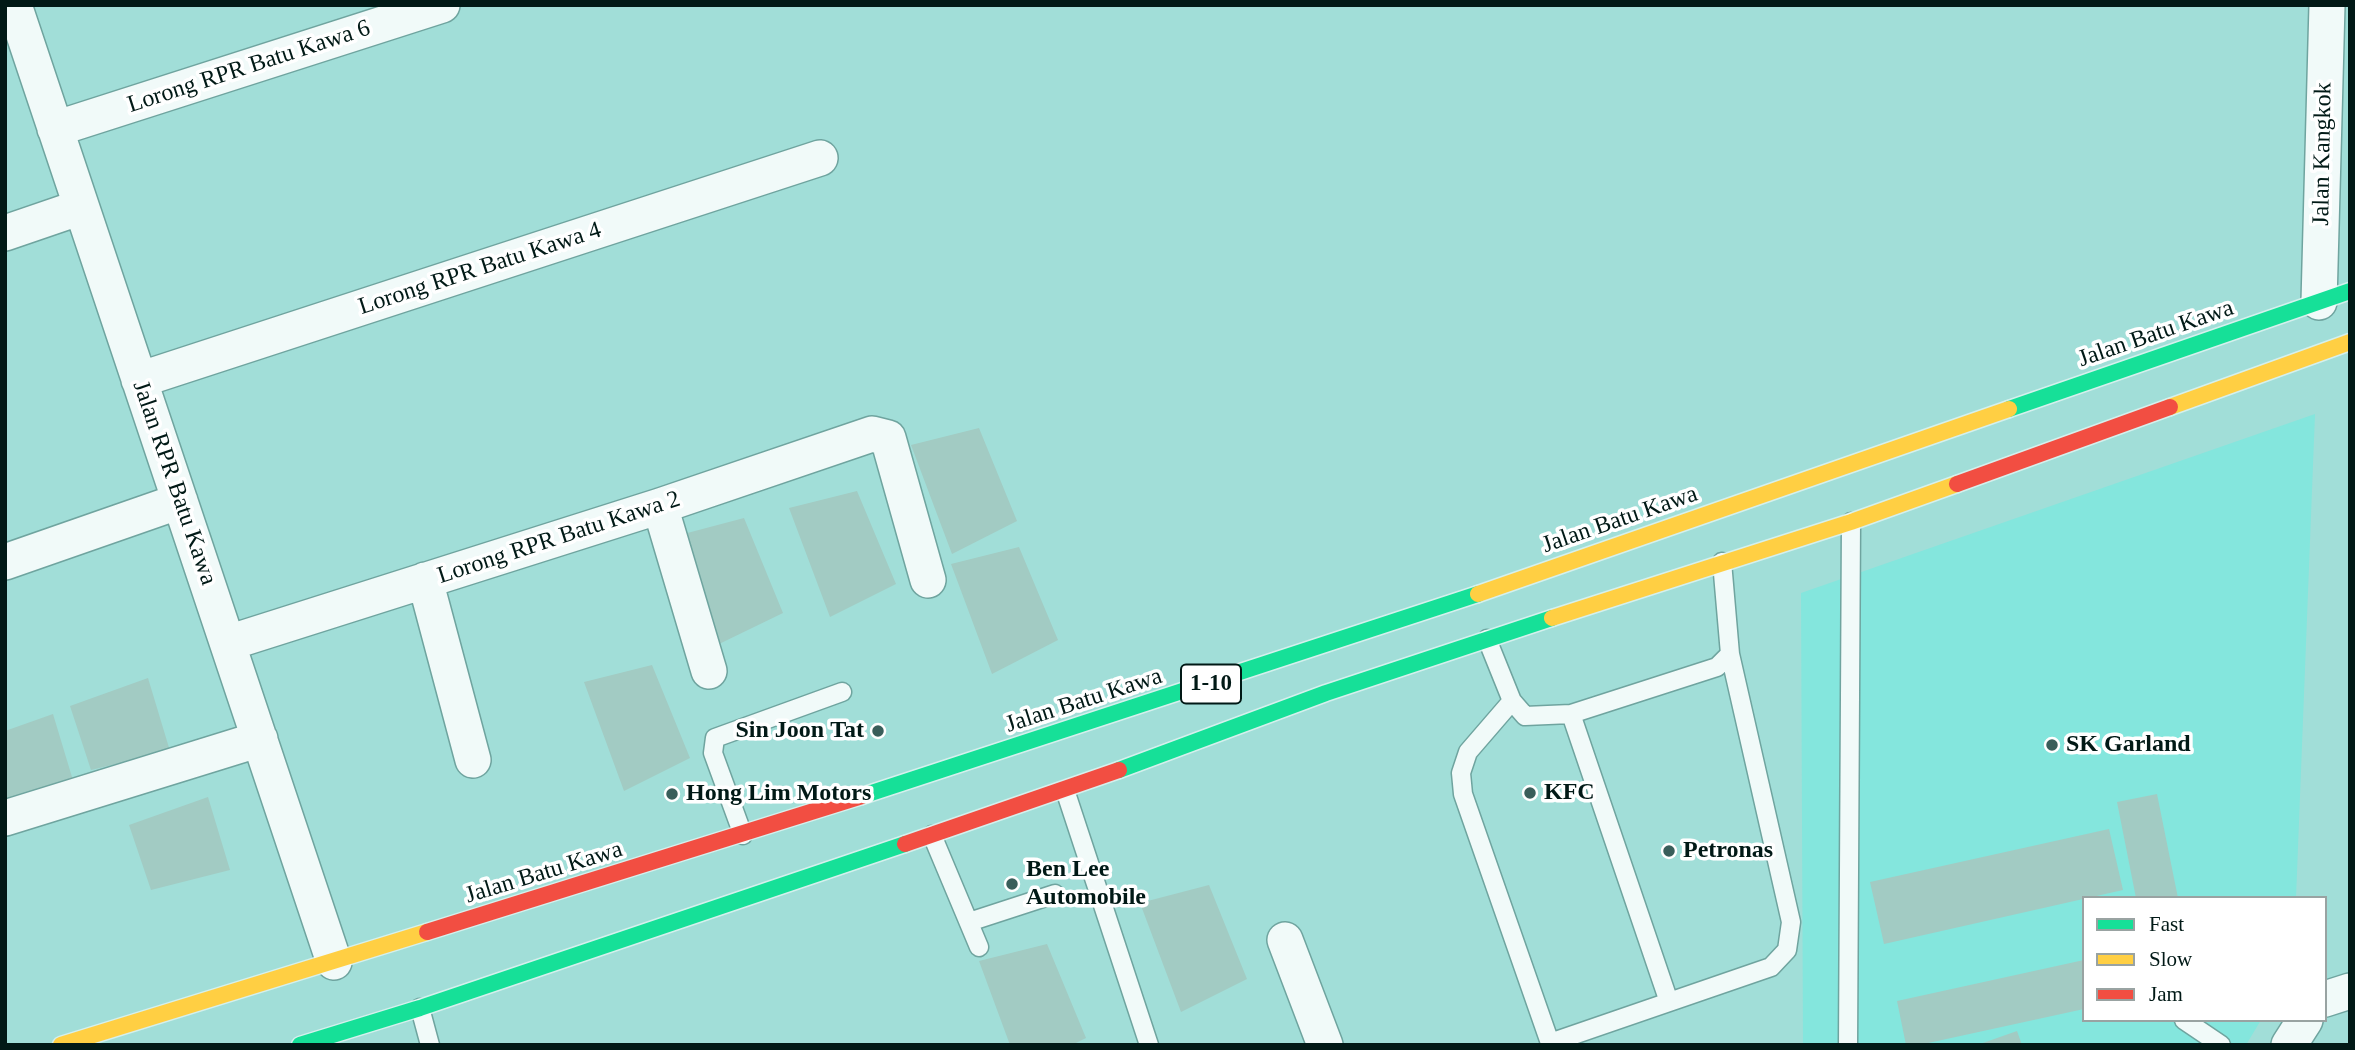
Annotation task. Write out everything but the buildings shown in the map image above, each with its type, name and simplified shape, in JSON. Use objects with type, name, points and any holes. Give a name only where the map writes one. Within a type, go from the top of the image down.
[{"type":"highway","name":"Jalan Batu Kawa","points":[[61,1045],[743,835],[1354,637],[2334,297]]},
{"type":"highway","name":"1-10","points":[[299,1045],[420,1008],[932,835],[1326,693],[1851,522],[2350,342]]},
{"type":"street","name":"Jalan RPR Batu Kawa","points":[[14,5],[334,961]]},
{"type":"street","name":"Lorong RPR Batu Kawa 6","points":[[55,129],[442,5]]},
{"type":"street","name":"Jalan Kangkok","points":[[2326,5],[2334,297]]},
{"type":"street","name":"Lorong RPR Batu Kawa 4","points":[[139,380],[820,158]]},
{"type":"street","points":[[5,233],[82,207]]},
{"type":"street","name":"Lorong RPR Batu Kawa 2","points":[[228,643],[660,506],[872,434],[888,438],[928,580]]},
{"type":"street","points":[[5,562],[180,501]]},
{"type":"street","points":[[660,506],[709,671]]},
{"type":"street","points":[[425,580],[473,760]]},
{"type":"street","points":[[5,818],[260,739]]},
{"type":"street","points":[[1285,940],[1325,1045]]},
{"type":"street","points":[[2327,998],[2350,991]]},
{"type":"street","points":[[2289,1045],[2304,1022]]},
{"type":"lane","points":[[1847,1045],[1851,522]]},
{"type":"lane","points":[[1512,701],[1468,752],[1461,774],[1463,794],[1550,1043],[1771,967],[1787,950],[1791,922],[1730,654],[1722,562]]},
{"type":"lane","points":[[1487,639],[1512,701],[1525,716],[1571,714],[1717,667],[1730,654]]},
{"type":"lane","points":[[743,835],[713,753],[715,737],[842,692]]},
{"type":"lane","points":[[1571,714],[1669,1002]]},
{"type":"lane","points":[[1065,789],[1149,1045]]},
{"type":"lane","points":[[932,835],[979,947]]},
{"type":"lane","points":[[970,922],[1055,894]]},
{"type":"lane","points":[[420,1008],[430,1045]]},
{"type":"lane","points":[[2187,1022],[2221,1045]]},
{"type":"shaded area","name":"SK Garland","points":[[2315,414],[2296,896],[2082,896],[2082,1022],[2260,1022],[2246,1045],[1803,1045],[1801,593]]},
{"type":"traffic: fast","points":[[2009,409],[2350,291]]},
{"type":"traffic: fast","points":[[862,796],[1478,594]]},
{"type":"traffic: fast","points":[[1119,770],[1326,693],[1552,618]]},
{"type":"traffic: fast","points":[[300,1045],[420,1008],[905,844]]},
{"type":"traffic: slow","points":[[2170,407],[2350,342]]},
{"type":"traffic: slow","points":[[1478,594],[2009,409]]},
{"type":"traffic: slow","points":[[1552,618],[1851,522],[1957,484]]},
{"type":"traffic: slow","points":[[61,1045],[427,932]]},
{"type":"traffic: jam","points":[[1957,484],[2170,407]]},
{"type":"traffic: jam","points":[[905,844],[1119,770]]},
{"type":"traffic: jam","points":[[427,932],[862,796]]},
{"type":"place","name":"Sin Joon Tat","points":[[878,731]]},
{"type":"place","name":"SK Garland","points":[[2052,745]]},
{"type":"place","name":"KFC","points":[[1530,793]]},
{"type":"place","name":"Hong Lim Motors","points":[[672,794]]},
{"type":"place","name":"Petronas","points":[[1669,851]]},
{"type":"place","name":"Ben Lee Automobile","points":[[1012,884]]}]
